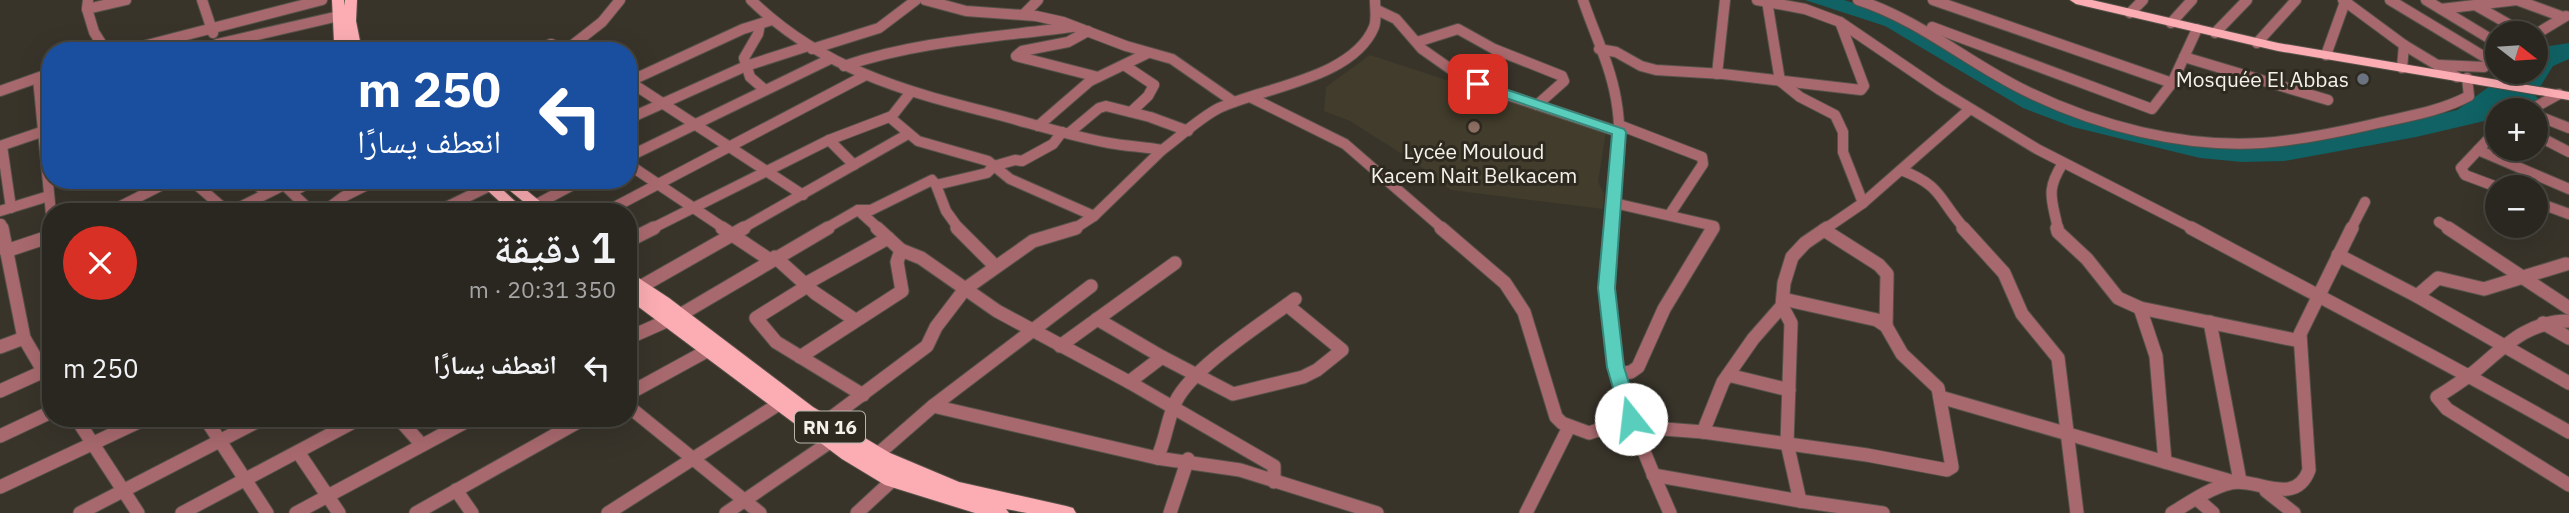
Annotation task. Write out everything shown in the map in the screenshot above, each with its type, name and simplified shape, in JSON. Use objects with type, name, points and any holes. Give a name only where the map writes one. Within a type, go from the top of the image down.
[{"type":"main road","points":[[338,0],[343,42]]},
{"type":"main road","points":[[351,0],[350,21],[354,42]]},
{"type":"main road","points":[[2085,1],[2257,43],[2564,95]]},
{"type":"main road","points":[[502,189],[516,203]]},
{"type":"main road","points":[[502,189],[516,203]]},
{"type":"main road","name":"RN 16","points":[[637,287],[783,401],[830,442],[899,474],[999,513]]},
{"type":"main road","name":"RN 16","points":[[783,401],[878,454],[899,474],[1001,501],[1066,513]]},
{"type":"street","points":[[100,42],[94,32],[88,5],[126,0]]},
{"type":"street","points":[[202,0],[217,42]]},
{"type":"street","points":[[158,42],[322,0]]},
{"type":"street","points":[[576,42],[606,17],[620,0]]},
{"type":"street","points":[[751,0],[772,20],[830,59],[864,76],[910,93],[1065,133],[1163,150]]},
{"type":"street","points":[[637,115],[746,66],[879,28],[890,23],[916,0]]},
{"type":"street","points":[[925,0],[965,11],[1055,19],[1172,59],[1234,102]]},
{"type":"street","points":[[1023,15],[1038,0]]},
{"type":"street","points":[[1583,0],[1615,91],[1619,128],[1606,288],[1610,335],[1618,374],[1634,427],[1670,513]]},
{"type":"street","points":[[1717,74],[1725,0]]},
{"type":"street","points":[[1863,1],[1888,0]]},
{"type":"street","points":[[1933,0],[2172,83]]},
{"type":"street","points":[[2130,13],[2143,0]]},
{"type":"street","points":[[2171,23],[2192,0]]},
{"type":"street","points":[[2215,33],[2247,0]]},
{"type":"street","points":[[2257,43],[2296,0]]},
{"type":"street","points":[[2390,0],[2485,58]]},
{"type":"street","points":[[2427,0],[2485,35]]},
{"type":"street","points":[[1863,203],[1843,152],[1843,132],[1835,115],[1800,97],[1780,81],[1762,1],[1805,9],[1840,22],[1970,109],[2063,163],[2470,375],[2569,432]]},
{"type":"street","points":[[1863,1],[2148,109],[2155,109],[2172,83],[2197,29]]},
{"type":"street","points":[[2326,55],[2344,1],[2404,45],[2465,78]]},
{"type":"street","points":[[2441,9],[2522,1],[2566,16]]},
{"type":"street","points":[[824,423],[927,346],[936,327],[965,289],[1034,241],[1073,230],[1094,216],[1163,150],[1206,116],[1234,102],[1252,98],[1332,67],[1352,55],[1370,37],[1376,5],[1396,19],[1417,43],[1459,75],[1537,105],[1619,128],[1702,157],[1703,164],[1670,214]]},
{"type":"street","points":[[2475,5],[2503,21]]},
{"type":"street","points":[[1898,15],[2007,82],[2049,103],[2152,132],[2203,142],[2262,143],[2448,107],[2469,96],[2465,78]]},
{"type":"street","points":[[238,42],[339,16]]},
{"type":"street","points":[[2423,20],[2454,16]]},
{"type":"street","points":[[2548,27],[2566,16]]},
{"type":"street","points":[[637,77],[772,20]]},
{"type":"street","points":[[1599,48],[1616,52],[1648,68],[1857,91],[1864,89],[1840,22]]},
{"type":"street","points":[[761,24],[758,34],[746,51],[746,66],[750,77],[765,90]]},
{"type":"street","points":[[844,66],[864,59],[935,46],[1076,27]]},
{"type":"street","points":[[1417,43],[1458,29],[1494,49],[1562,76],[1564,80],[1537,105]]},
{"type":"street","points":[[1088,31],[1068,42],[1022,51],[1016,56],[1098,77]]},
{"type":"street","points":[[2402,68],[2404,45]]},
{"type":"street","points":[[1038,126],[1075,91],[1148,53]]},
{"type":"street","points":[[2184,57],[2328,100]]},
{"type":"street","points":[[637,153],[830,59]]},
{"type":"street","points":[[2437,65],[2485,62]]},
{"type":"street","points":[[1124,65],[1154,85],[1148,96],[1130,112]]},
{"type":"street","points":[[2465,78],[2485,66]]},
{"type":"street","points":[[0,91],[42,76]]},
{"type":"street","points":[[623,203],[864,76]]},
{"type":"street","points":[[38,78],[42,101]]},
{"type":"street","points":[[637,86],[660,104],[803,195]]},
{"type":"street","points":[[637,237],[829,140],[892,116],[910,93]]},
{"type":"street","points":[[1252,98],[1345,144],[1505,283],[1524,312],[1551,406],[1556,417],[1569,428],[1589,433],[1613,425],[1703,432],[1950,469],[1952,465],[1935,383],[1902,354],[1886,326],[1877,320],[1782,302]]},
{"type":"street","points":[[936,185],[987,173],[994,166],[1015,160],[1022,161],[1053,144],[1103,107],[1130,112],[1188,131]]},
{"type":"street","points":[[1703,432],[1728,375],[1782,302],[1792,257],[1805,243],[1863,203],[1970,109]]},
{"type":"street","points":[[892,116],[892,120],[908,134],[930,146],[985,160],[1010,179],[1094,216]]},
{"type":"street","points":[[2548,120],[2569,128]]},
{"type":"street","points":[[42,132],[1,146],[6,251],[24,338],[42,366]]},
{"type":"street","points":[[637,282],[733,235],[908,134]]},
{"type":"street","points":[[829,140],[854,165]]},
{"type":"street","points":[[2548,141],[2569,152]]},
{"type":"street","points":[[2485,142],[2461,171],[2485,182]]},
{"type":"street","points":[[2477,150],[2569,189]]},
{"type":"street","points":[[2063,163],[2051,181],[2050,188],[2058,232],[2087,259],[2118,298],[2140,308],[2300,341]]},
{"type":"street","points":[[637,170],[692,209],[772,259],[855,320]]},
{"type":"street","points":[[1901,170],[1924,179],[1934,187],[1959,223],[2004,273],[2022,314],[2053,350],[2059,366],[2077,513]]},
{"type":"street","points":[[637,334],[672,317],[858,210],[871,210],[932,180],[951,222],[995,266]]},
{"type":"street","points":[[49,189],[50,203]]},
{"type":"street","points":[[127,203],[154,189]]},
{"type":"street","points":[[202,189],[218,203]]},
{"type":"street","points":[[262,189],[266,192]]},
{"type":"street","points":[[246,203],[274,189]]},
{"type":"street","points":[[290,189],[303,203]]},
{"type":"street","points":[[292,191],[296,189]]},
{"type":"street","points":[[336,203],[360,189]]},
{"type":"street","points":[[454,203],[481,189]]},
{"type":"street","points":[[537,203],[564,189]]},
{"type":"street","points":[[4,214],[49,196]]},
{"type":"street","points":[[1940,397],[2266,491],[2284,491],[2294,487],[2303,482],[2309,470],[2300,341],[2316,297],[2364,202]]},
{"type":"street","points":[[1614,203],[1709,223],[1714,228],[1664,309],[1638,367],[1631,372],[1618,374]]},
{"type":"street","points":[[2548,206],[2569,214]]},
{"type":"street","points":[[858,210],[901,250],[921,258],[1033,331],[1129,382],[1274,466],[1274,482]]},
{"type":"street","points":[[2440,222],[2569,308]]},
{"type":"street","points":[[1824,230],[1879,265],[1887,274],[1886,326]]},
{"type":"street","points":[[863,395],[776,341],[756,318],[808,284],[888,238]]},
{"type":"street","points":[[6,251],[42,239]]},
{"type":"street","points":[[800,357],[902,291],[897,262],[901,250]]},
{"type":"street","points":[[2338,255],[2417,296],[2569,383]]},
{"type":"street","points":[[1060,346],[1175,263]]},
{"type":"street","points":[[2417,296],[2438,278],[2484,289],[2566,264]]},
{"type":"street","points":[[878,454],[933,406],[1091,286]]},
{"type":"street","points":[[1097,319],[1161,357],[1200,374],[1225,391],[1236,394],[1297,380],[1317,370],[1341,352],[1341,349],[1291,302],[1200,374],[1178,398],[1167,440],[1157,458]]},
{"type":"street","points":[[1782,302],[1791,323],[1787,443],[1800,501]]},
{"type":"street","points":[[2140,308],[2156,356],[2165,462]]},
{"type":"street","points":[[2569,321],[2530,327],[2503,344],[2470,375],[2437,397],[2437,401],[2569,485]]},
{"type":"street","points":[[2210,322],[2237,482]]},
{"type":"street","points":[[2543,323],[2569,338]]},
{"type":"street","points":[[0,347],[24,338]]},
{"type":"street","points":[[637,389],[714,348]]},
{"type":"street","points":[[1129,382],[1161,357]]},
{"type":"street","points":[[1728,375],[1789,390]]},
{"type":"street","points":[[0,391],[42,377]]},
{"type":"street","points":[[608,513],[783,401]]},
{"type":"street","points":[[933,406],[1157,458],[1188,459],[1377,513]]},
{"type":"street","points":[[637,413],[695,457],[760,513]]},
{"type":"street","points":[[0,436],[42,416]]},
{"type":"street","points":[[83,427],[95,441],[122,491],[138,513]]},
{"type":"street","points":[[0,487],[126,427]]},
{"type":"street","points":[[211,427],[267,513]]},
{"type":"street","points":[[80,513],[246,427]]},
{"type":"street","points":[[182,513],[344,427]]},
{"type":"street","points":[[406,427],[422,445]]},
{"type":"street","points":[[296,513],[456,427]]},
{"type":"street","points":[[416,513],[569,427]]},
{"type":"street","points":[[1532,510],[1569,428]]},
{"type":"street","points":[[726,513],[830,442]]},
{"type":"street","points":[[298,452],[339,513]]},
{"type":"street","points":[[1170,513],[1188,459]]},
{"type":"street","points":[[857,513],[899,474]]},
{"type":"street","points":[[1653,475],[1883,513]]},
{"type":"street","points":[[2172,513],[2237,482]]},
{"type":"street","points":[[456,490],[472,513]]},
{"type":"street","points":[[2266,491],[2294,513]]},
{"type":"street","points":[[2197,499],[2213,513]]},
{"type":"shaded area","name":"Lycée Mouloud Kacem Nait Belkacem","points":[[1370,55],[1606,132],[1598,182],[1604,194],[1603,209],[1451,190],[1413,161],[1350,121],[1324,111],[1326,87]]},
{"type":"water","points":[[1805,0],[1844,0],[1880,11],[2046,104],[2221,147],[2382,127],[2457,110],[2493,84],[2542,84],[2535,95],[2538,98],[2485,98],[2485,121],[2416,137],[2284,161],[2242,162],[2200,158],[2073,127],[2023,108],[1885,26]]},
{"type":"water","points":[[2569,43],[2569,59],[2553,66],[2548,74],[2548,46]]},
{"type":"place","name":"Mosquée El Abbas","points":[[2363,79]]},
{"type":"place","name":"Lycée Mouloud Kacem Nait Belkacem","points":[[1474,127]]},
{"type":"route","points":[[1478,84],[1619,132],[1606,288],[1615,367],[1631,419]]}]
